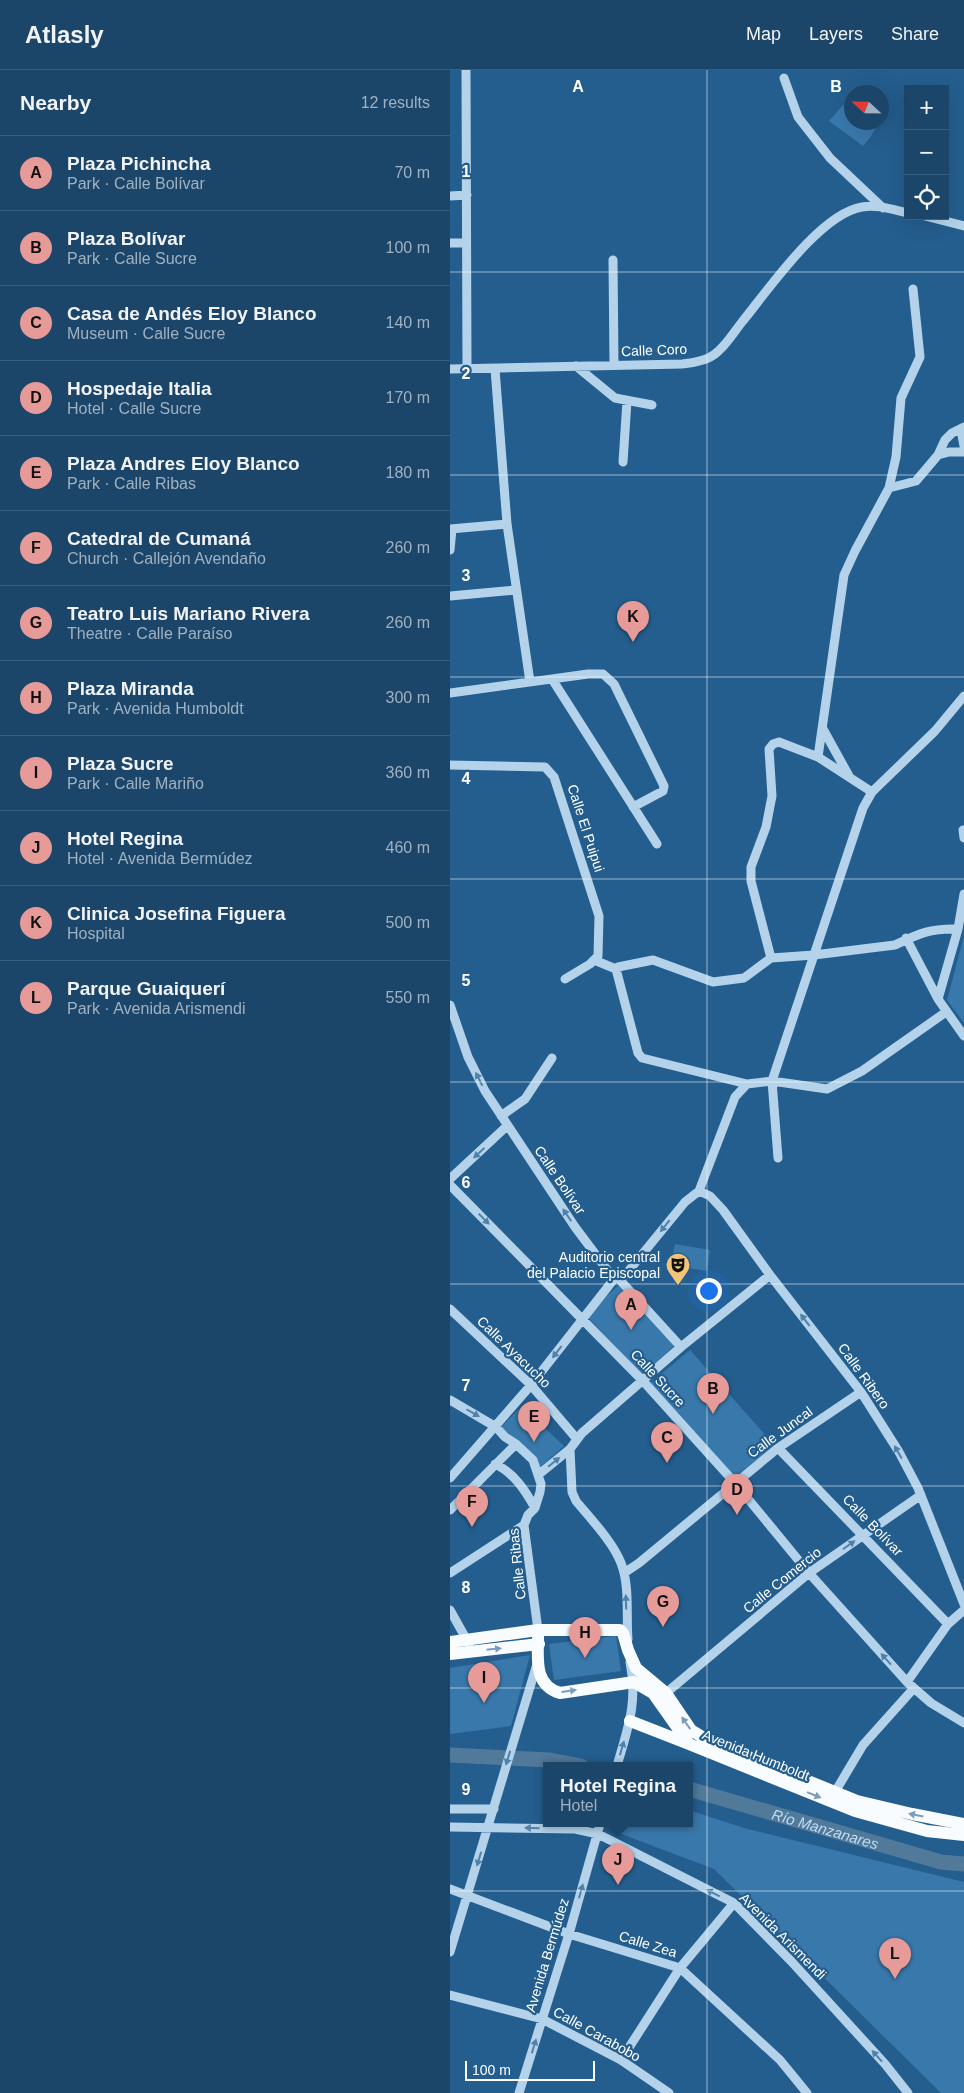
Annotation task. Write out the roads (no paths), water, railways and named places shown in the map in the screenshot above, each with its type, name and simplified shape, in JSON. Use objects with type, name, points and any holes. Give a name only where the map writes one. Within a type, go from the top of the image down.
[{"type":"main road","points":[[538,1630],[537,1664],[549,1690],[560,1692],[634,1682]]},
{"type":"main road","name":"Avenida Humboldt","points":[[450,1654],[470,1646],[538,1630],[620,1630],[624,1634],[628,1650],[636,1668],[666,1693],[691,1730],[707,1740],[857,1800],[903,1812],[964,1824]]},
{"type":"main road","name":"Avenida Humboldt","points":[[450,1642],[470,1646],[539,1644]]},
{"type":"main road","name":"Avenida Humboldt","points":[[634,1682],[653,1693],[689,1744],[856,1811],[927,1831],[964,1835]]},
{"type":"main road","points":[[629,1725],[689,1744]]},
{"type":"street","points":[[466,70],[467,368]]},
{"type":"street","points":[[784,78],[798,118],[830,158],[883,208]]},
{"type":"street","points":[[450,196],[467,195]]},
{"type":"street","name":"Calle Coro","points":[[450,369],[693,363],[715,355],[805,244],[840,215],[862,207],[883,208],[904,212]]},
{"type":"street","points":[[940,220],[964,226]]},
{"type":"street","points":[[450,243],[466,243]]},
{"type":"street","points":[[613,260],[614,365]]},
{"type":"street","points":[[818,757],[844,575],[889,488],[896,457],[901,398],[920,357],[913,289]]},
{"type":"street","points":[[576,366],[615,398],[652,405]]},
{"type":"street","points":[[494,369],[507,524],[530,682]]},
{"type":"street","points":[[624,462],[626,401]]},
{"type":"street","points":[[889,488],[916,481],[938,455],[945,440],[952,433],[962,428],[964,446]]},
{"type":"street","points":[[938,455],[948,452],[964,452]]},
{"type":"street","points":[[450,550],[451,529],[507,524]]},
{"type":"street","points":[[450,596],[516,590]]},
{"type":"street","points":[[450,693],[588,674],[603,674],[614,684],[664,786],[663,791],[633,807]]},
{"type":"street","points":[[552,679],[657,844]]},
{"type":"street","points":[[778,1158],[772,1082],[863,808],[872,792],[935,731],[964,696]]},
{"type":"street","points":[[823,728],[850,778]]},
{"type":"street","points":[[771,958],[751,881],[751,867],[766,827],[772,796],[770,749],[773,744],[779,742],[818,757],[872,792]]},
{"type":"street","name":"Calle El Puipui","points":[[450,765],[545,767],[550,770],[554,777],[599,916],[598,956],[594,960]]},
{"type":"street","points":[[938,999],[958,929],[964,894]]},
{"type":"street","points":[[565,979],[594,960],[616,969],[653,960],[713,982],[744,978],[771,958],[895,946],[906,938],[930,930],[958,929]]},
{"type":"street","points":[[906,938],[938,999],[964,1036]]},
{"type":"street","points":[[616,969],[638,1053],[642,1058],[747,1084],[772,1082],[828,1089],[862,1070],[946,1012]]},
{"type":"street","name":"Calle Bolívar","points":[[450,1005],[468,1057],[485,1091],[575,1227],[617,1279],[681,1347]]},
{"type":"street","points":[[501,1116],[525,1099],[552,1058]]},
{"type":"street","points":[[450,1478],[531,1386],[617,1279],[626,1274],[685,1202],[699,1191],[735,1097],[747,1084]]},
{"type":"street","points":[[450,1179],[507,1126]]},
{"type":"street","name":"Calle Sucre","points":[[450,1185],[643,1380],[735,1483],[809,1573],[911,1685],[931,1703],[964,1723]]},
{"type":"street","name":"Calle Ribero","points":[[699,1191],[710,1196],[723,1210],[770,1275],[861,1392],[899,1452],[921,1495],[964,1604]]},
{"type":"street","points":[[450,1400],[496,1427],[505,1437],[516,1444],[533,1460],[538,1475],[570,1449],[576,1438],[681,1347],[770,1275]]},
{"type":"street","name":"Calle Ayacucho","points":[[450,1309],[531,1386],[576,1438]]},
{"type":"street","name":"Calle Juncal","points":[[624,1573],[639,1563],[778,1448],[861,1392]]},
{"type":"street","points":[[450,1510],[516,1444]]},
{"type":"street","name":"Calle Bolívar","points":[[778,1448],[948,1624]]},
{"type":"street","points":[[570,1449],[572,1492],[576,1501],[618,1556],[624,1573],[628,1650],[634,1682],[634,1701],[618,1762]]},
{"type":"street","points":[[495,1464],[506,1470],[526,1491],[535,1508]]},
{"type":"street","name":"Calle Ribas","points":[[538,1475],[541,1484],[535,1508],[528,1515],[524,1526],[538,1630]]},
{"type":"street","name":"Calle Comercio","points":[[666,1693],[809,1573],[921,1495]]},
{"type":"street","points":[[450,1573],[524,1526]]},
{"type":"street","points":[[450,1610],[470,1646]]},
{"type":"street","points":[[835,1792],[863,1745],[911,1685],[948,1624],[964,1610]]},
{"type":"street","points":[[450,1952],[537,1664]]},
{"type":"street","points":[[450,1810],[494,1809]]},
{"type":"street","name":"Avenida Arismendi","points":[[450,1827],[575,1828],[598,1834],[734,1903],[791,1961],[885,2064],[908,2093]]},
{"type":"street","name":"Avenida Bermúdez","points":[[519,2093],[569,1934],[599,1827]]},
{"type":"street","name":"Calle Zea","points":[[450,1889],[569,1934],[680,1968],[780,2060],[802,2091]]},
{"type":"street","points":[[621,2060],[680,1968],[734,1903]]},
{"type":"street","name":"Calle Carabobo","points":[[450,1995],[542,2020],[621,2060],[668,2093]]},
{"type":"waterway","name":"Río Manzanares","points":[[450,1755],[560,1762]]},
{"type":"waterway","name":"Río Manzanares","points":[[693,1790],[941,1862],[964,1864]]},
{"type":"place","name":"Clinica Josefina Figuera","points":[[633,642]]},
{"type":"place","name":"Auditorio central del Palacio Episcopal","points":[[678,1286]]},
{"type":"place","name":"Plaza Pichincha","points":[[631,1330]]},
{"type":"place","name":"Plaza Bolívar","points":[[713,1414]]},
{"type":"place","name":"Plaza Andres Eloy Blanco","points":[[534,1442]]},
{"type":"place","name":"Casa de Andés Eloy Blanco","points":[[667,1463]]},
{"type":"place","name":"Hospedaje Italia","points":[[737,1515]]},
{"type":"place","name":"Catedral de Cumaná","points":[[472,1527]]},
{"type":"place","name":"Teatro Luis Mariano Rivera","points":[[663,1627]]},
{"type":"place","name":"Plaza Miranda","points":[[585,1658]]},
{"type":"place","name":"Plaza Sucre","points":[[484,1703]]},
{"type":"place","name":"Hotel Regina","points":[[618,1885]]},
{"type":"place","name":"Parque Guaiquerí","points":[[895,1979]]}]
